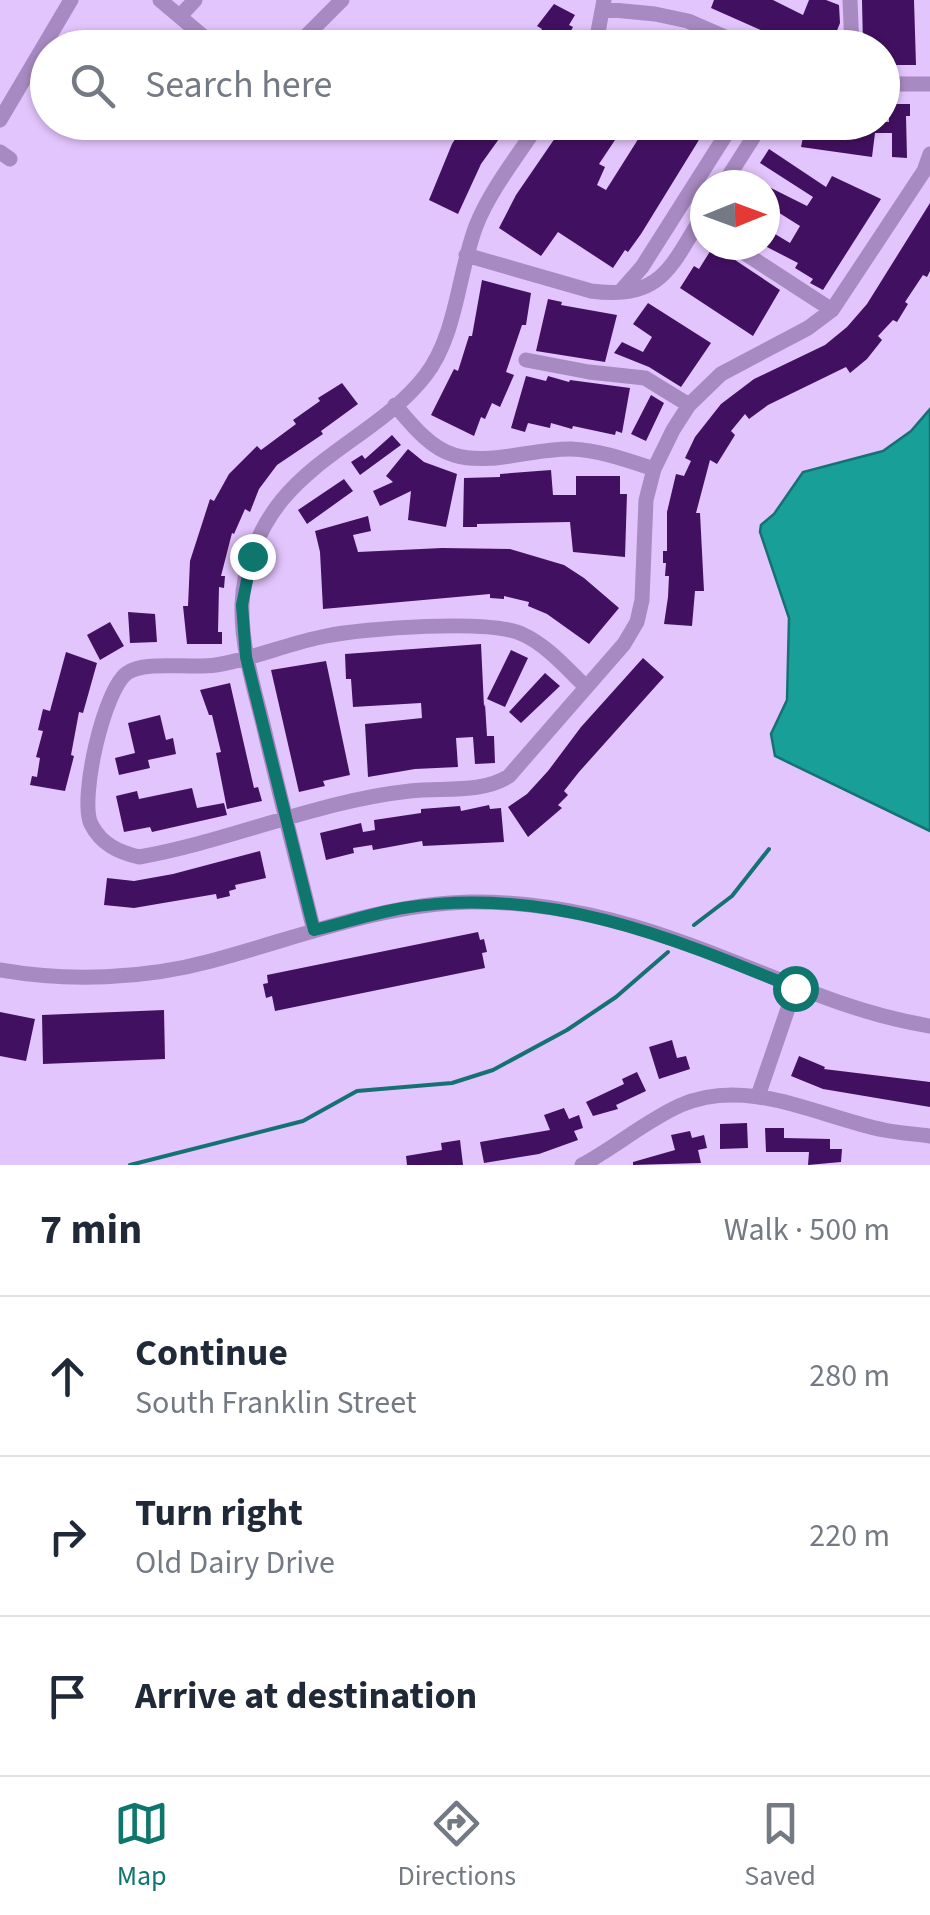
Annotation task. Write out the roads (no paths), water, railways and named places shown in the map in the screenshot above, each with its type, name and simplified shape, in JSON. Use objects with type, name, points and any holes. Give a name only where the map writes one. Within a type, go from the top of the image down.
[{"type":"street","points":[[53,30],[71,0]]},
{"type":"street","points":[[160,0],[197,30]]},
{"type":"street","points":[[180,16],[194,0]]},
{"type":"street","points":[[312,30],[342,0]]},
{"type":"street","points":[[850,0],[851,30]]},
{"type":"street","points":[[598,30],[604,5],[700,24],[712,30]]},
{"type":"street","points":[[0,120],[30,69]]},
{"type":"street","points":[[900,84],[930,84]]},
{"type":"street","points":[[314,930],[246,657],[244,587],[263,529],[283,498],[426,376],[443,344],[478,220],[529,140]]},
{"type":"street","points":[[620,292],[642,267],[723,140]]},
{"type":"street","points":[[733,170],[752,140]]},
{"type":"street","points":[[586,687],[525,634],[498,626],[339,634],[191,668],[138,666],[122,676],[110,696],[87,805],[90,823],[104,842],[120,853],[139,858],[361,798],[497,784],[522,764],[624,644],[637,622],[642,600],[646,500],[654,470],[689,405],[721,374],[808,328],[832,310],[917,182],[930,154]]},
{"type":"street","points":[[466,255],[591,291],[620,292],[647,288],[666,273],[690,239]]},
{"type":"street","points":[[755,260],[832,310]]},
{"type":"street","points":[[526,360],[646,378],[689,405]]},
{"type":"street","points":[[395,406],[431,443],[455,456],[570,449],[602,453],[654,470]]},
{"type":"street","points":[[0,970],[104,976],[160,970],[208,962],[403,908],[468,902],[547,906],[681,941],[795,988],[882,1018],[930,1026]]},
{"type":"street","points":[[758,1096],[795,988]]},
{"type":"street","points":[[582,1165],[607,1159],[644,1124],[684,1103],[719,1096],[758,1096],[885,1130],[930,1136]]},
{"type":"waterway","points":[[694,925],[732,896],[769,849]]},
{"type":"waterway","points":[[130,1165],[303,1121],[357,1091],[452,1083],[493,1070],[567,1030],[616,997],[668,952]]}]
